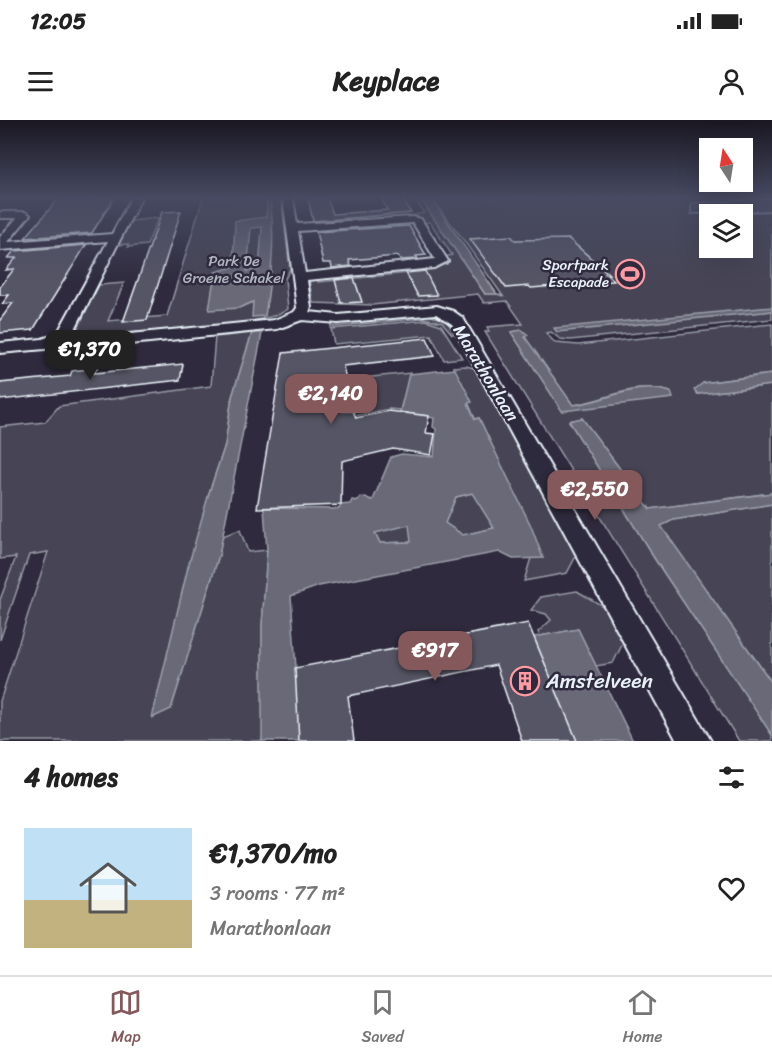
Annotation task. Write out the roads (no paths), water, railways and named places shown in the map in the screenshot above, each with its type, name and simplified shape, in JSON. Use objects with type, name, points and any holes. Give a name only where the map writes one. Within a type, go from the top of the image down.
[{"type":"street","points":[[0,245],[15,227]]},
{"type":"street","points":[[63,338],[120,227]]},
{"type":"street","points":[[300,315],[304,308],[293,228],[308,227]]},
{"type":"street","points":[[300,277],[434,264],[442,261],[421,227]]},
{"type":"street","points":[[0,245],[115,237]]},
{"type":"street","name":"Marathonlaan","points":[[0,348],[45,344],[63,338],[120,340],[278,324],[300,315],[338,319],[437,310],[448,314],[458,321],[695,741]]},
{"type":"water","points":[[235,227],[272,227],[271,272],[265,316],[252,317],[253,302],[239,308],[209,310],[215,272],[233,267]],"holes":[[[262,227],[259,270],[247,271],[251,228]]]},
{"type":"water","points":[[440,227],[451,227],[497,294],[485,294]]},
{"type":"water","points":[[772,307],[772,311],[764,312],[557,332],[554,328]]},
{"type":"water","points":[[522,330],[528,335],[525,337],[573,405],[645,389],[671,392],[673,398],[562,411],[511,332]]},
{"type":"water","points":[[252,333],[262,333],[219,555],[171,709],[152,718],[188,567],[225,445],[232,397]]},
{"type":"water","points":[[455,369],[472,402],[468,403],[475,419],[479,418],[531,526],[543,558],[513,559],[499,552],[319,586],[291,596],[301,741],[262,741],[262,627],[267,550],[264,508],[339,509],[341,505],[350,504],[352,500],[358,501],[361,497],[373,500],[391,457],[402,454],[434,457],[436,429],[433,427],[434,418],[400,412],[409,374]],"holes":[[[472,493],[494,528],[463,535],[445,523],[456,497]],[[409,525],[411,542],[380,543],[375,533]]]},
{"type":"water","points":[[772,374],[772,385],[698,394],[694,390],[703,383]]},
{"type":"water","points":[[582,418],[650,509],[772,493],[772,504],[673,520],[661,526],[772,683],[772,735],[656,561],[569,421]]},
{"type":"water","points":[[578,629],[633,741],[577,741],[534,637]]},
{"type":"place","name":"Sportpark Escapade","points":[[630,274]]},
{"type":"place","name":"Amstelveen","points":[[525,681]]},
{"type":"park label","name":"Park De Groene Schakel","points":[[234,270]]}]
